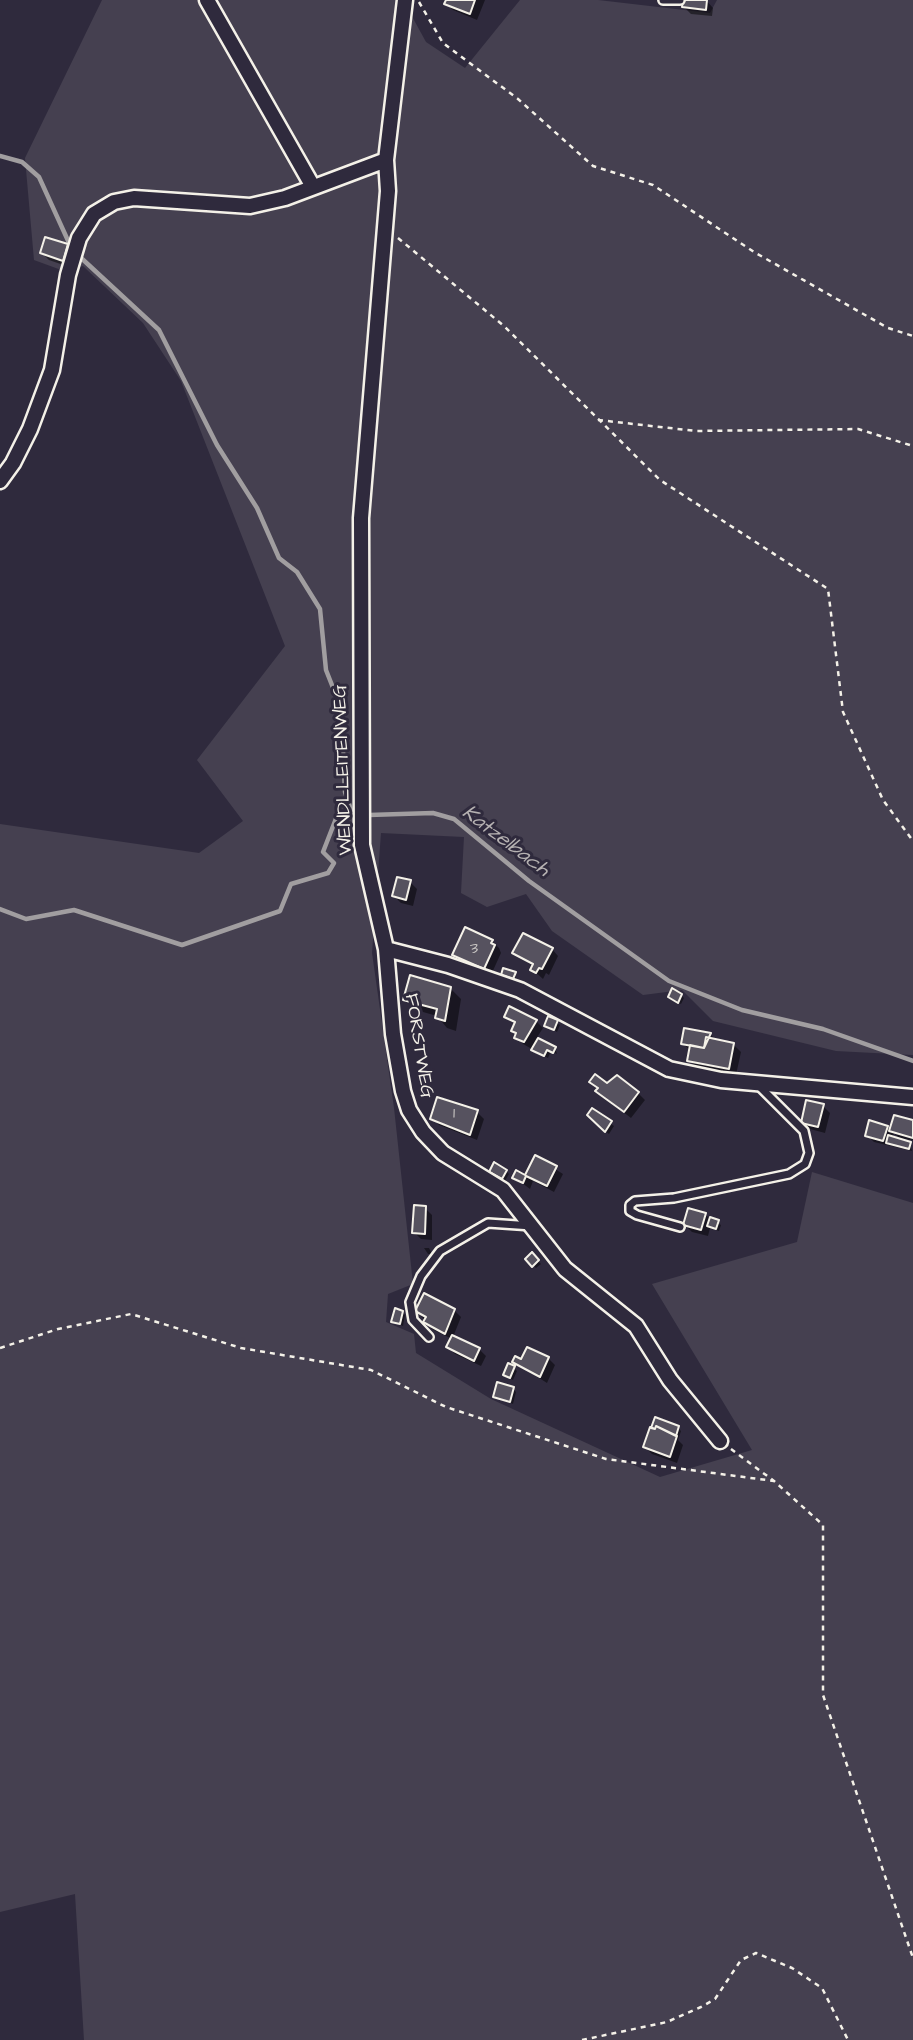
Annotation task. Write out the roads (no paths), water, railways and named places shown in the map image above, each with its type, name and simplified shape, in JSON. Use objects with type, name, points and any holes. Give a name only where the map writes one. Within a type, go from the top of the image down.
[{"type":"street","points":[[207,0],[312,185]]},
{"type":"street","name":"WENDLLEITENWEG","points":[[386,949],[362,845],[361,518],[388,191],[386,160],[405,0]]},
{"type":"street","points":[[0,481],[13,463],[30,429],[52,370],[68,275],[79,238],[94,214],[114,202],[134,198],[250,206],[285,198],[312,185],[386,160]]},
{"type":"street","points":[[386,949],[448,965],[520,990],[669,1069],[757,1083],[913,1097]]},
{"type":"street","name":"FORSTWEG","points":[[386,949],[393,1034],[409,1110],[423,1132],[443,1153],[503,1190],[571,1275],[636,1326],[670,1380],[720,1441]]},
{"type":"lane","points":[[663,0],[680,0]]},
{"type":"lane","points":[[680,1227],[637,1215],[630,1211],[630,1205],[638,1200],[674,1198],[789,1174],[805,1164],[809,1153],[804,1131],[757,1083]]},
{"type":"lane","points":[[429,1337],[413,1320],[410,1302],[421,1276],[440,1251],[488,1223],[498,1221],[527,1228],[532,1226]]},
{"type":"waterway","points":[[0,156],[22,162],[39,177],[70,245]]},
{"type":"waterway","points":[[79,256],[159,330],[217,445],[257,508],[279,558],[297,572],[320,609],[326,670],[341,708],[345,792],[353,816]]},
{"type":"waterway","name":"Katzelbach","points":[[0,909],[26,919],[74,910],[182,945],[280,911],[291,884],[328,873],[334,863],[323,852],[337,816],[433,813],[454,819],[529,881],[669,981],[742,1010],[823,1029],[913,1061]]}]
